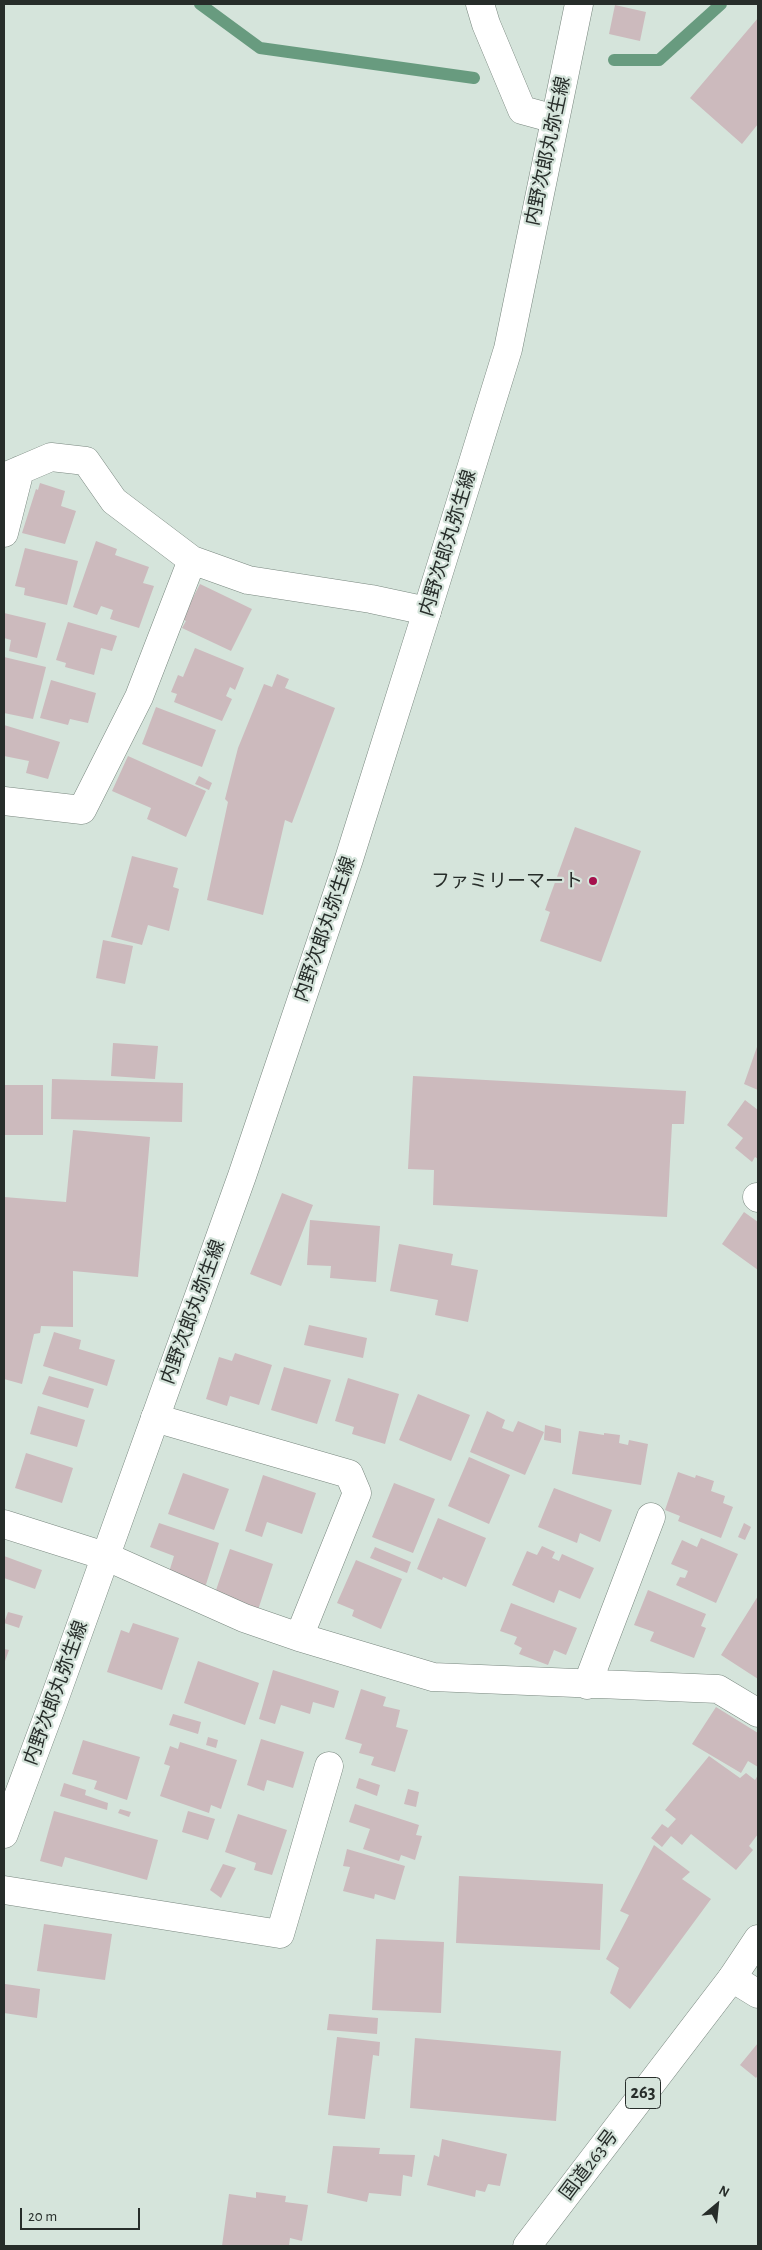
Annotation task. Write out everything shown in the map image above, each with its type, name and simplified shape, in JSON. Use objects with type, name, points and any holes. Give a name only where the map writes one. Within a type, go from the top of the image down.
[{"type":"main road","points":[[480,4],[486,24],[522,110],[554,119]]},
{"type":"main road","name":"内野次郎丸弥生線","points":[[4,1834],[254,1139],[348,859],[426,612],[508,349],[578,4]]},
{"type":"main road","points":[[4,533],[12,474],[51,457],[86,460],[114,502],[192,560],[248,580],[371,599],[426,612]]},
{"type":"main road","points":[[4,801],[82,810],[139,697],[192,560]]},
{"type":"main road","points":[[155,1418],[349,1474],[357,1493],[299,1637]]},
{"type":"main road","points":[[587,1685],[651,1517]]},
{"type":"main road","points":[[4,1524],[105,1556],[244,1618],[299,1637],[433,1677],[587,1685],[718,1689],[758,1713]]},
{"type":"main road","points":[[4,1890],[280,1934],[329,1766]]},
{"type":"main road","name":"国道263号","points":[[526,2246],[732,1978],[758,1939]]},
{"type":"main road","points":[[732,1978],[758,1994]]},
{"type":"building","points":[[615,5],[646,12],[640,41],[609,34]]},
{"type":"building","points":[[758,18],[758,124],[742,144],[690,98]]},
{"type":"building","points":[[40,483],[65,491],[61,506],[76,511],[65,544],[22,533],[36,489],[38,490]]},
{"type":"building","points":[[96,541],[117,549],[115,555],[149,567],[143,583],[154,586],[139,628],[110,619],[113,610],[101,606],[97,615],[73,607]]},
{"type":"building","points":[[25,548],[78,561],[67,605],[24,595],[25,588],[15,586]]},
{"type":"building","points":[[200,584],[252,609],[231,651],[182,628],[186,621],[182,619]]},
{"type":"building","points":[[4,613],[46,623],[37,658],[9,651],[11,640],[4,638]]},
{"type":"building","points":[[68,622],[117,636],[112,651],[101,648],[94,675],[65,667],[66,663],[56,660]]},
{"type":"building","points":[[195,648],[244,668],[235,690],[230,687],[226,696],[232,699],[222,721],[174,702],[177,694],[171,692],[178,675],[183,677]]},
{"type":"building","points":[[4,657],[46,667],[33,719],[4,713]]},
{"type":"building","points":[[277,674],[289,679],[285,688],[335,708],[292,823],[285,820],[263,915],[207,900],[228,802],[225,799],[238,748],[264,684],[272,687]]},
{"type":"building","points":[[51,680],[96,693],[88,723],[70,719],[68,725],[40,718]]},
{"type":"building","points":[[156,707],[216,730],[202,767],[142,744]]},
{"type":"building","points":[[4,725],[60,742],[48,779],[26,773],[29,761],[4,756]]},
{"type":"building","points":[[128,756],[206,791],[186,837],[147,819],[151,808],[112,791]]},
{"type":"building","points":[[199,776],[212,783],[209,790],[195,784]]},
{"type":"building","name":"ファミリーマート","points":[[575,827],[641,851],[601,962],[540,941],[550,912],[545,910]]},
{"type":"building","points":[[132,856],[178,868],[173,887],[179,889],[169,931],[148,925],[142,945],[111,937]]},
{"type":"building","points":[[103,940],[133,946],[125,984],[96,978]]},
{"type":"building","points":[[113,1043],[158,1046],[155,1079],[111,1076]]},
{"type":"building","points":[[758,1044],[758,1090],[744,1084]]},
{"type":"building","points":[[413,1076],[686,1091],[684,1124],[672,1124],[667,1217],[433,1205],[434,1170],[408,1169]]},
{"type":"building","points":[[52,1079],[183,1083],[182,1122],[51,1119]]},
{"type":"building","points":[[4,1085],[43,1085],[43,1135],[4,1135]]},
{"type":"building","points":[[745,1100],[758,1110],[758,1159],[755,1157],[752,1162],[735,1148],[743,1138],[727,1125]]},
{"type":"building","points":[[73,1130],[150,1137],[138,1277],[73,1271],[73,1327],[41,1326],[40,1333],[34,1334],[22,1384],[4,1379],[4,1197],[66,1202]]},
{"type":"building","points":[[282,1193],[313,1205],[281,1286],[250,1274]]},
{"type":"building","points":[[744,1212],[758,1222],[758,1270],[722,1244]]},
{"type":"building","points":[[310,1220],[380,1226],[376,1282],[330,1278],[331,1266],[307,1265]]},
{"type":"building","points":[[399,1244],[453,1254],[451,1265],[478,1270],[468,1322],[435,1315],[438,1300],[390,1291]]},
{"type":"building","points":[[309,1325],[367,1338],[363,1358],[304,1345]]},
{"type":"building","points":[[54,1332],[81,1340],[79,1349],[115,1360],[107,1386],[43,1366]]},
{"type":"building","points":[[235,1353],[272,1365],[259,1405],[230,1396],[227,1406],[206,1399],[219,1357],[232,1361]]},
{"type":"building","points":[[284,1367],[331,1380],[317,1424],[271,1410]]},
{"type":"building","points":[[49,1376],[94,1389],[88,1408],[42,1394]]},
{"type":"building","points":[[348,1378],[399,1394],[385,1444],[352,1434],[354,1427],[335,1421]]},
{"type":"building","points":[[418,1394],[470,1415],[451,1461],[399,1440]]},
{"type":"building","points":[[38,1406],[85,1420],[77,1447],[30,1434]]},
{"type":"building","points":[[487,1411],[505,1420],[502,1428],[513,1432],[518,1421],[544,1432],[525,1475],[470,1452]]},
{"type":"building","points":[[545,1425],[561,1429],[561,1443],[544,1440]]},
{"type":"building","points":[[579,1431],[604,1435],[604,1433],[620,1435],[619,1443],[628,1445],[629,1440],[648,1444],[641,1485],[572,1474]]},
{"type":"building","points":[[26,1453],[73,1468],[62,1503],[15,1488]]},
{"type":"building","points":[[469,1457],[510,1475],[489,1524],[448,1506]]},
{"type":"building","points":[[678,1472],[695,1478],[696,1475],[714,1481],[711,1491],[725,1496],[723,1503],[733,1507],[721,1538],[678,1521],[680,1516],[665,1510]]},
{"type":"building","points":[[183,1473],[229,1489],[214,1530],[168,1514]]},
{"type":"building","points":[[263,1475],[316,1493],[302,1534],[267,1522],[262,1537],[245,1531]]},
{"type":"building","points":[[394,1483],[435,1499],[413,1553],[372,1537]]},
{"type":"building","points":[[554,1488],[612,1510],[600,1542],[580,1533],[577,1543],[538,1527]]},
{"type":"building","points":[[438,1518],[486,1538],[466,1587],[443,1577],[442,1580],[417,1569]]},
{"type":"building","points":[[159,1523],[219,1543],[203,1594],[166,1582],[174,1556],[150,1547]]},
{"type":"building","points":[[744,1523],[751,1527],[745,1540],[738,1537]]},
{"type":"building","points":[[701,1538],[738,1554],[716,1603],[676,1585],[680,1577],[685,1578],[688,1571],[671,1564],[682,1540],[697,1547]]},
{"type":"building","points":[[542,1546],[555,1552],[552,1558],[559,1561],[562,1554],[594,1568],[580,1599],[559,1590],[554,1603],[512,1585],[527,1551],[537,1555]]},
{"type":"building","points":[[375,1547],[411,1562],[407,1573],[370,1558]]},
{"type":"building","points":[[230,1549],[273,1564],[258,1610],[214,1596]]},
{"type":"building","points":[[4,1556],[42,1570],[35,1589],[4,1578]]},
{"type":"building","points":[[356,1560],[402,1579],[381,1629],[352,1616],[354,1610],[337,1603]]},
{"type":"building","points":[[648,1590],[706,1614],[701,1626],[706,1628],[694,1658],[650,1641],[654,1632],[634,1625]]},
{"type":"building","points":[[758,1596],[758,1679],[721,1655]]},
{"type":"building","points":[[511,1603],[577,1628],[566,1655],[554,1650],[548,1665],[519,1654],[522,1648],[514,1644],[517,1637],[500,1631]]},
{"type":"building","points":[[8,1612],[23,1616],[19,1628],[4,1623]]},
{"type":"building","points":[[133,1623],[179,1638],[162,1690],[107,1672],[121,1630],[129,1633]]},
{"type":"building","points":[[4,1649],[9,1650],[4,1664]]},
{"type":"building","points":[[198,1661],[259,1683],[245,1725],[184,1703]]},
{"type":"building","points":[[273,1670],[339,1691],[334,1708],[313,1702],[310,1714],[281,1705],[275,1724],[259,1719]]},
{"type":"building","points":[[361,1689],[386,1697],[383,1706],[400,1710],[396,1727],[408,1730],[395,1772],[371,1765],[374,1757],[359,1753],[362,1744],[345,1739]]},
{"type":"building","points":[[716,1707],[758,1733],[758,1767],[748,1761],[741,1773],[692,1744]]},
{"type":"building","points":[[173,1714],[201,1722],[198,1734],[169,1725]]},
{"type":"building","points":[[208,1737],[218,1740],[216,1748],[206,1745]]},
{"type":"building","points":[[261,1739],[304,1752],[293,1788],[267,1780],[264,1791],[247,1785]]},
{"type":"building","points":[[83,1740],[140,1757],[127,1800],[94,1789],[97,1781],[72,1774]]},
{"type":"building","points":[[180,1742],[237,1760],[221,1809],[211,1805],[209,1813],[160,1796],[170,1766],[164,1764],[170,1746],[178,1749]]},
{"type":"building","points":[[709,1756],[740,1778],[746,1773],[755,1780],[758,1775],[758,1834],[749,1846],[753,1850],[736,1870],[691,1834],[682,1845],[671,1836],[662,1847],[651,1838],[662,1824],[668,1828],[676,1819],[665,1810]]},
{"type":"building","points":[[359,1778],[380,1785],[377,1796],[356,1788]]},
{"type":"building","points":[[64,1783],[86,1790],[85,1795],[108,1803],[107,1810],[60,1796]]},
{"type":"building","points":[[408,1789],[419,1792],[416,1807],[404,1804]]},
{"type":"building","points":[[355,1804],[419,1825],[416,1835],[422,1836],[415,1860],[401,1855],[399,1861],[363,1849],[370,1829],[349,1822]]},
{"type":"building","points":[[120,1809],[131,1812],[129,1817],[118,1813]]},
{"type":"building","points":[[54,1811],[158,1840],[147,1880],[65,1857],[62,1867],[40,1861]]},
{"type":"building","points":[[188,1811],[215,1819],[208,1840],[182,1832]]},
{"type":"building","points":[[238,1814],[287,1830],[272,1875],[254,1870],[256,1863],[225,1852]]},
{"type":"building","points":[[654,1845],[690,1872],[682,1879],[711,1899],[630,2009],[610,1993],[619,1968],[606,1959],[629,1915],[620,1911]]},
{"type":"building","points":[[347,1849],[405,1866],[395,1900],[375,1894],[374,1899],[343,1891],[350,1867],[343,1866]]},
{"type":"building","points":[[223,1864],[236,1868],[221,1898],[210,1890]]},
{"type":"building","points":[[459,1876],[603,1884],[600,1950],[456,1943]]},
{"type":"building","points":[[44,1924],[112,1934],[105,1980],[37,1971]]},
{"type":"building","points":[[376,1939],[444,1942],[441,2013],[372,2010]]},
{"type":"building","points":[[5,1984],[40,1989],[37,2018],[4,2013]]},
{"type":"building","points":[[329,2014],[378,2018],[377,2034],[327,2030]]},
{"type":"building","points":[[337,2037],[380,2042],[379,2056],[373,2055],[365,2119],[328,2115]]},
{"type":"building","points":[[415,2038],[561,2051],[556,2121],[410,2108]]},
{"type":"building","points":[[758,2043],[758,2075],[756,2078],[740,2065]]},
{"type":"building","points":[[442,2139],[507,2154],[500,2186],[488,2184],[485,2192],[476,2190],[475,2197],[427,2185],[434,2155],[439,2157]]},
{"type":"building","points":[[333,2146],[380,2148],[379,2154],[415,2155],[412,2177],[403,2175],[401,2196],[369,2193],[367,2202],[327,2193]]},
{"type":"building","points":[[256,2192],[286,2196],[285,2202],[308,2205],[302,2241],[290,2238],[289,2246],[222,2246],[229,2194],[256,2198]]},
{"type":"waterway","points":[[200,4],[260,48],[474,78]]},
{"type":"waterway","points":[[614,60],[659,60],[721,4]]},
{"type":"place","name":"ファミリーマート","points":[[593,881]]}]
